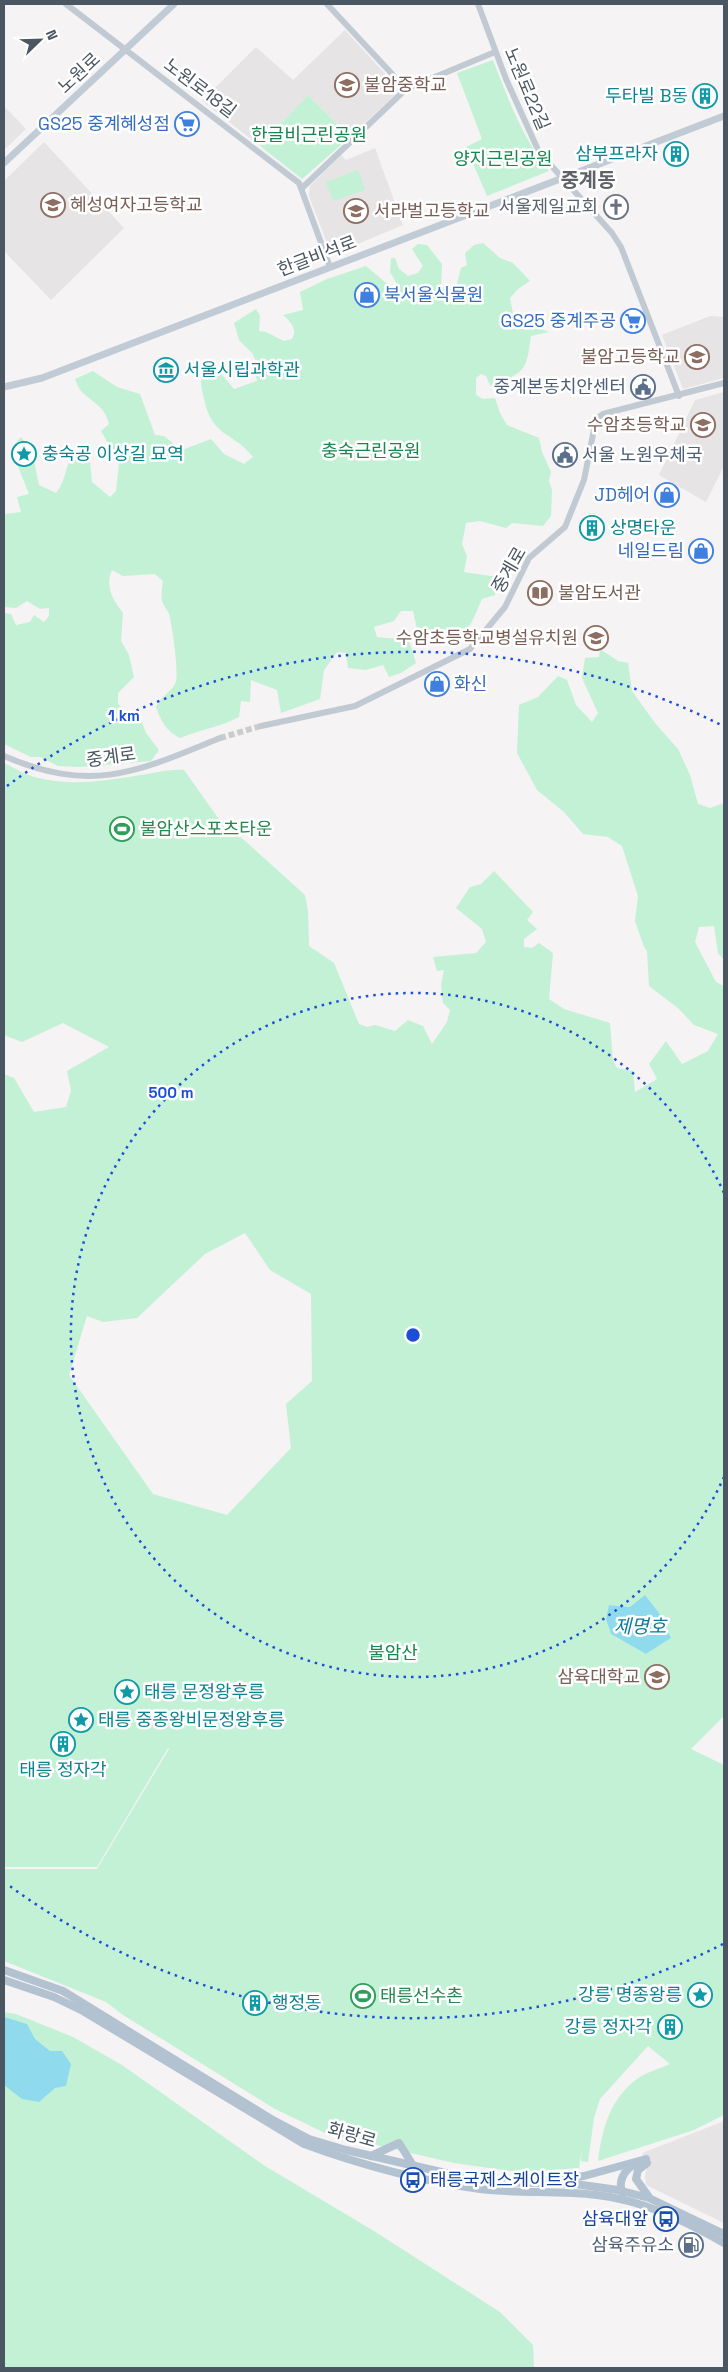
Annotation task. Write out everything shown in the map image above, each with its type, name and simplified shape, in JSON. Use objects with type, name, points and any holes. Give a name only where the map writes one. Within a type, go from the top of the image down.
[{"type":"main road","name":"노원로","points":[[4,163],[174,4]]},
{"type":"main road","name":"한글비석로","points":[[4,388],[42,378],[724,116]]},
{"type":"main road","name":"화랑로","points":[[4,1970],[63,1991],[271,2119],[309,2139],[414,2167],[482,2180],[575,2184],[620,2189],[649,2198],[724,2234]]},
{"type":"main road","name":"화랑로","points":[[4,1980],[54,1997],[83,2010],[304,2144],[343,2158],[414,2176],[488,2190],[598,2195],[637,2204],[695,2226],[724,2243]]},
{"type":"main road","points":[[343,2158],[348,2157],[373,2163],[375,2161],[372,2157],[399,2143],[414,2167]]},
{"type":"main road","points":[[522,2183],[584,2176],[646,2161]]},
{"type":"main road","points":[[620,2189],[622,2177],[626,2170],[646,2161]]},
{"type":"main road","points":[[646,2161],[638,2170],[636,2179],[649,2198]]},
{"type":"main road","points":[[414,2176],[414,2172],[431,2176],[439,2172]]},
{"type":"main road","points":[[598,2195],[620,2189]]},
{"type":"main road","points":[[620,2189],[637,2204]]},
{"type":"street","name":"노원로18길","points":[[66,4],[294,178],[302,188]]},
{"type":"street","points":[[327,4],[406,89]]},
{"type":"street","name":"노원로22길","points":[[478,4],[495,52],[539,152],[612,233],[621,247],[679,396]]},
{"type":"street","points":[[330,267],[302,188],[406,89],[495,52]]},
{"type":"street","name":"중계로","points":[[261,726],[356,706],[470,649],[505,607],[529,558],[565,527],[584,480],[596,419],[610,412],[724,384]]},
{"type":"street","name":"중계로","points":[[4,756],[28,767],[64,776],[91,777],[147,767],[220,738]]},
{"type":"shaded area","points":[[345,30],[400,90],[350,137],[308,95],[260,146],[202,101],[256,47],[293,80]]},
{"type":"shaded area","points":[[4,106],[26,129],[4,150]]},
{"type":"shaded area","name":"혜성여자고등학교","points":[[44,142],[124,228],[51,300],[4,251],[4,181]]},
{"type":"shaded area","name":"서라벌고등학교","points":[[375,148],[403,225],[336,253],[330,251],[309,196],[310,186],[341,155],[346,160]]},
{"type":"shaded area","name":"불암고등학교","points":[[710,316],[724,317],[724,378],[683,389],[662,335]]},
{"type":"shaded area","name":"수암초등학교","points":[[724,392],[724,466],[706,502],[659,475],[695,400]]},
{"type":"shaded area","points":[[724,2118],[724,2223],[646,2185],[647,2167],[642,2153],[722,2122]]},
{"type":"green space","name":"양지근린공원","points":[[493,60],[524,132],[549,171],[487,196],[466,147],[482,139],[457,73]]},
{"type":"green space","name":"한글비근린공원","points":[[308,95],[350,137],[302,179],[260,146]]},
{"type":"green space","points":[[358,170],[365,190],[333,201],[326,182]]},
{"type":"green space","name":"충숙근린공원","points":[[483,243],[500,258],[513,263],[530,281],[518,289],[510,298],[514,319],[549,332],[531,336],[528,357],[523,368],[503,382],[498,389],[490,385],[486,376],[481,374],[476,378],[476,395],[483,399],[495,398],[500,413],[507,425],[539,438],[542,452],[551,472],[549,481],[552,490],[551,516],[543,526],[512,523],[506,528],[480,521],[466,523],[462,544],[467,556],[464,572],[497,577],[495,595],[482,599],[471,623],[465,631],[440,645],[436,639],[417,629],[413,611],[401,611],[394,621],[374,627],[377,637],[409,640],[416,663],[401,673],[389,677],[383,665],[366,670],[348,668],[346,653],[337,652],[324,670],[320,699],[281,713],[277,690],[251,680],[250,702],[241,701],[239,717],[180,738],[165,725],[156,707],[175,684],[177,671],[169,614],[162,601],[163,581],[155,574],[123,576],[112,570],[109,582],[111,592],[123,613],[121,641],[129,655],[134,677],[118,693],[118,704],[128,714],[139,715],[146,733],[159,750],[151,761],[81,767],[58,766],[40,757],[31,757],[4,744],[4,613],[11,614],[16,625],[30,622],[34,615],[44,622],[49,616],[49,608],[40,609],[27,601],[16,608],[4,607],[4,514],[21,512],[17,497],[29,494],[15,459],[14,445],[21,437],[32,451],[39,485],[56,493],[71,457],[80,453],[90,461],[92,482],[110,497],[116,491],[120,454],[110,447],[101,431],[109,424],[107,418],[99,406],[82,392],[75,379],[93,371],[117,387],[140,394],[155,435],[164,436],[182,450],[211,439],[224,454],[244,464],[253,457],[212,421],[201,385],[203,371],[218,370],[234,389],[257,381],[253,366],[257,363],[252,353],[239,340],[234,323],[256,309],[260,316],[259,331],[266,332],[284,341],[292,339],[294,329],[283,315],[303,310],[300,292],[327,279],[366,266],[391,287],[394,294],[398,294],[400,289],[390,272],[391,258],[395,258],[399,269],[408,276],[418,273],[423,266],[412,249],[418,244],[427,245],[442,264],[441,286],[456,287],[461,268],[467,265],[465,253],[474,245]]},
{"type":"green space","name":"불암산","points":[[600,649],[618,661],[628,663],[632,691],[655,723],[678,749],[690,775],[698,804],[710,808],[724,803],[724,960],[718,953],[714,926],[699,927],[695,942],[716,982],[724,986],[724,1716],[691,1749],[724,1765],[724,2115],[694,2130],[598,2161],[605,2126],[620,2096],[641,2077],[670,2064],[648,2046],[600,2099],[594,2118],[588,2162],[581,2161],[582,2149],[579,2168],[518,2172],[454,2163],[325,2133],[275,2109],[123,2015],[106,2002],[4,1961],[4,1869],[97,1869],[169,1749],[97,1867],[4,1867],[4,1074],[14,1078],[34,1112],[66,1107],[71,1091],[67,1071],[109,1047],[63,1023],[22,1042],[4,1035],[4,763],[35,777],[63,782],[99,781],[184,770],[221,822],[244,840],[305,895],[308,911],[309,946],[334,963],[359,1024],[367,1027],[375,1025],[395,1031],[408,1020],[423,1026],[432,1044],[447,1022],[450,1010],[443,1003],[441,985],[444,970],[437,971],[433,957],[476,953],[486,942],[482,929],[456,908],[470,887],[481,884],[494,871],[533,912],[527,920],[537,929],[524,939],[524,947],[532,948],[539,943],[553,953],[549,999],[564,1009],[610,1023],[613,1061],[617,1068],[633,1071],[635,1092],[657,1079],[649,1064],[666,1041],[682,1064],[708,1051],[718,1034],[694,1025],[679,1009],[649,986],[647,951],[635,921],[638,896],[622,846],[608,837],[583,834],[564,812],[537,790],[517,753],[519,705],[538,697],[558,676],[567,680],[576,705],[592,722],[598,713],[582,678],[585,658],[599,657]],"holes":[[[245,1233],[270,1270],[311,1294],[312,1381],[286,1404],[291,1448],[227,1515],[153,1494],[69,1375],[87,1316],[103,1322],[137,1318],[205,1254]],[[609,1605],[630,1607],[671,1638],[646,1654],[611,1634]]]},
{"type":"green space","points":[[4,2012],[16,2014],[73,2037],[122,2065],[265,2166],[374,2231],[500,2312],[533,2345],[534,2368],[4,2368]]},
{"type":"water","name":"제명호","points":[[645,1595],[659,1613],[671,1638],[646,1654],[611,1634],[606,1619],[609,1605],[630,1607]]},
{"type":"water","points":[[4,2017],[27,2024],[35,2039],[50,2051],[62,2051],[71,2064],[66,2086],[55,2088],[39,2102],[22,2099],[4,2085]]},
{"type":"tunnel","points":[[220,738],[261,726]]},
{"type":"place","name":"불암중학교","points":[[347,85]]},
{"type":"place","name":"두타빌 B동","points":[[705,96]]},
{"type":"place","name":"GS25 중계혜성점","points":[[187,124]]},
{"type":"place","name":"삼부프라자","points":[[676,154]]},
{"type":"place","name":"혜성여자고등학교","points":[[53,205]]},
{"type":"place","name":"서울제일교회","points":[[616,207]]},
{"type":"place","name":"서라벌고등학교","points":[[356,211]]},
{"type":"place","name":"북서울식물원","points":[[367,295]]},
{"type":"place","name":"GS25 중계주공","points":[[633,321]]},
{"type":"place","name":"불암고등학교","points":[[697,357]]},
{"type":"place","name":"서울시립과학관","points":[[166,370]]},
{"type":"place","name":"중계본동치안센터","points":[[643,387]]},
{"type":"place","name":"수암초등학교","points":[[703,425]]},
{"type":"place","name":"충숙공 이상길 묘역","points":[[24,454]]},
{"type":"place","name":"서울 노원우체국","points":[[565,455]]},
{"type":"place","name":"JD헤어","points":[[667,495]]},
{"type":"place","name":"상명타운","points":[[592,528]]},
{"type":"place","name":"네일드림","points":[[701,551]]},
{"type":"place","name":"불암도서관","points":[[540,593]]},
{"type":"place","name":"수암초등학교병설유치원","points":[[596,638]]},
{"type":"place","name":"화신","points":[[437,684]]},
{"type":"place","name":"불암산스포츠타운","points":[[122,829]]},
{"type":"place","name":"삼육대학교","points":[[657,1677]]},
{"type":"place","name":"태릉 문정왕후릉","points":[[127,1692]]},
{"type":"place","name":"태릉 중종왕비문정왕후릉","points":[[81,1720]]},
{"type":"place","name":"태릉 정자각","points":[[63,1744]]},
{"type":"place","name":"강릉 명종왕릉","points":[[700,1995]]},
{"type":"place","name":"태릉선수촌","points":[[363,1996]]},
{"type":"place","name":"행정동","points":[[255,2003]]},
{"type":"place","name":"강릉 정자각","points":[[670,2027]]},
{"type":"place","name":"태릉국제스케이트장","points":[[413,2180]]},
{"type":"place","name":"삼육대앞","points":[[666,2219]]},
{"type":"place","name":"삼육주유소","points":[[691,2245]]},
{"type":"district","name":"중계동","points":[[588,180]]}]
